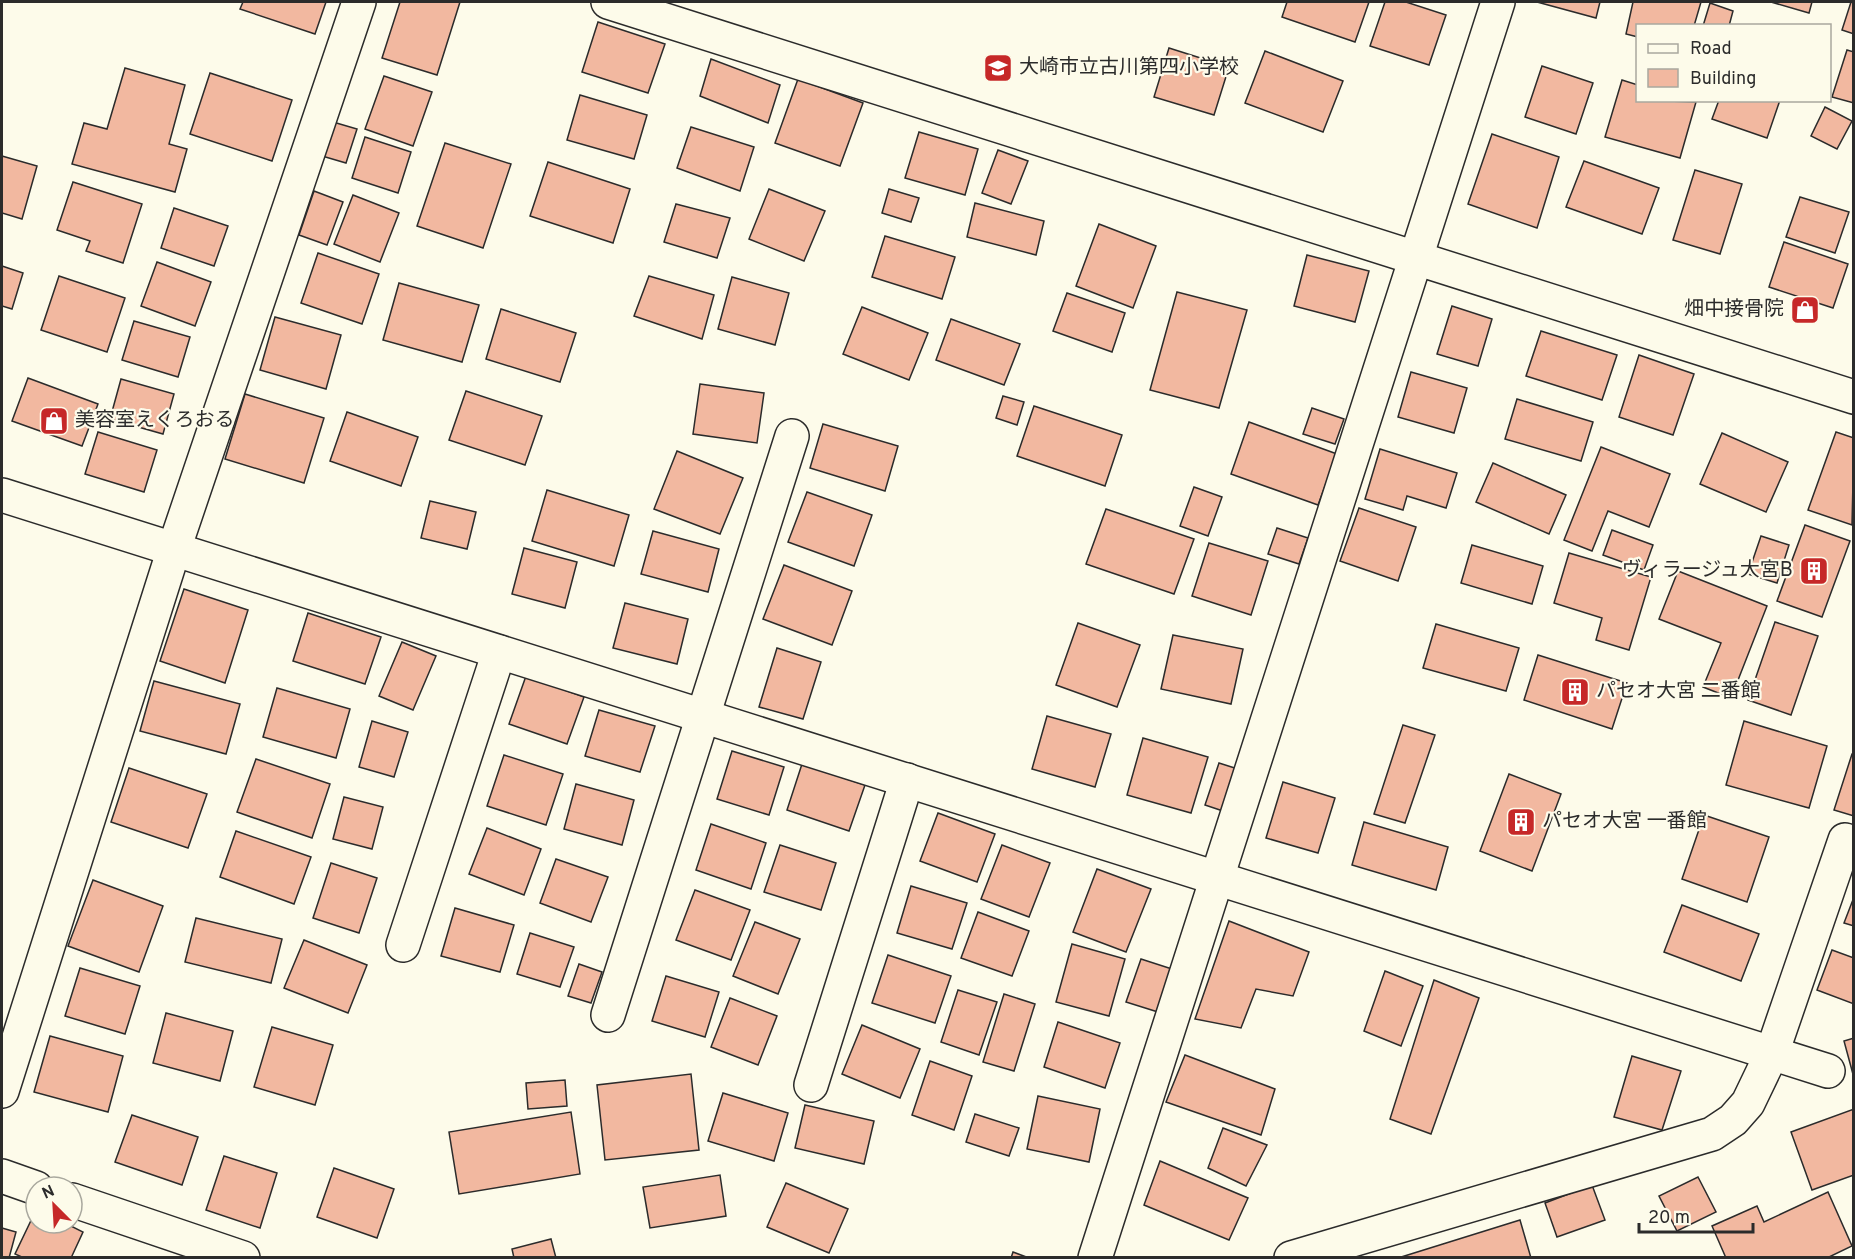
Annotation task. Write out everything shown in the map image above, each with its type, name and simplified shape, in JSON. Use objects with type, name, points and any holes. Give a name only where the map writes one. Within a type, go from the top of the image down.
[{"type":"street","points":[[2,1091],[174,549],[359,2]]},
{"type":"street","points":[[608,2],[1854,397]]},
{"type":"street","points":[[1095,1257],[1498,2]]},
{"type":"street","points":[[608,1015],[792,436]]},
{"type":"street","points":[[2,495],[1828,1071]]},
{"type":"street","points":[[403,945],[500,652]]},
{"type":"street","points":[[811,1085],[907,780]]},
{"type":"street","points":[[1291,1257],[1712,1134],[1732,1120],[1748,1103],[1772,1053],[1845,840],[1854,843]]},
{"type":"street","points":[[2,1176],[24,1184]]},
{"type":"street","points":[[84,1204],[243,1257]]},
{"type":"building","points":[[243,2],[326,2],[315,34],[240,9]]},
{"type":"building","points":[[400,2],[460,2],[437,75],[382,58]]},
{"type":"building","points":[[1287,2],[1369,2],[1355,42],[1282,17]]},
{"type":"building","points":[[1385,2],[1406,2],[1446,15],[1429,65],[1370,46]]},
{"type":"building","points":[[1537,2],[1600,2],[1596,18]]},
{"type":"building","points":[[1633,2],[1701,2],[1695,24],[1636,24],[1636,36],[1626,34]]},
{"type":"building","points":[[1771,2],[1812,2],[1809,13]]},
{"type":"building","points":[[1851,2],[1854,2],[1854,34],[1842,30]]},
{"type":"building","points":[[1710,3],[1733,11],[1730,24],[1704,24]]},
{"type":"building","points":[[598,22],[665,44],[648,93],[582,72]]},
{"type":"building","points":[[1169,48],[1229,67],[1214,115],[1154,97]]},
{"type":"building","points":[[1847,50],[1854,52],[1854,103],[1832,97]]},
{"type":"building","points":[[1265,51],[1343,81],[1323,132],[1245,103]]},
{"type":"building","points":[[711,59],[780,85],[768,123],[700,96]]},
{"type":"building","points":[[1542,66],[1593,83],[1576,134],[1525,117]]},
{"type":"building","points":[[125,68],[185,85],[169,144],[187,149],[175,192],[72,164],[84,123],[107,129]]},
{"type":"building","points":[[210,73],[292,100],[272,161],[190,134]]},
{"type":"building","points":[[384,76],[432,92],[413,146],[365,129]]},
{"type":"building","points":[[798,79],[863,103],[840,166],[775,143]]},
{"type":"building","points":[[1622,80],[1636,84],[1636,102],[1696,102],[1680,158],[1605,137]]},
{"type":"building","points":[[580,95],[647,115],[634,159],[567,140]]},
{"type":"building","points":[[1718,102],[1779,102],[1767,138],[1712,119]]},
{"type":"building","points":[[1825,107],[1852,121],[1837,149],[1811,136]]},
{"type":"building","points":[[333,122],[357,129],[346,163],[322,156]]},
{"type":"building","points":[[691,127],[754,147],[740,191],[677,168]]},
{"type":"building","points":[[919,132],[978,149],[965,195],[905,178]]},
{"type":"building","points":[[1492,134],[1559,157],[1537,228],[1468,204]]},
{"type":"building","points":[[365,137],[411,152],[398,193],[352,178]]},
{"type":"building","points":[[445,143],[511,164],[483,248],[417,226]]},
{"type":"building","points":[[998,150],[1028,161],[1011,204],[982,193]]},
{"type":"building","points":[[2,156],[37,166],[22,219],[2,213]]},
{"type":"building","points":[[1584,161],[1659,188],[1642,234],[1566,207]]},
{"type":"building","points":[[548,162],[630,189],[613,243],[530,216]]},
{"type":"building","points":[[1695,170],[1742,184],[1720,254],[1673,240]]},
{"type":"building","points":[[73,182],[142,204],[123,263],[86,251],[90,241],[57,230]]},
{"type":"building","points":[[769,189],[825,211],[804,261],[749,239]]},
{"type":"building","points":[[889,189],[919,198],[911,222],[882,213]]},
{"type":"building","points":[[314,191],[343,202],[327,245],[299,235]]},
{"type":"building","points":[[353,195],[399,213],[380,262],[334,244]]},
{"type":"building","points":[[1800,197],[1849,212],[1835,253],[1786,237]]},
{"type":"building","points":[[975,203],[1044,221],[1036,255],[967,237]]},
{"type":"building","points":[[676,204],[730,218],[717,258],[664,242]]},
{"type":"building","points":[[174,208],[228,226],[214,266],[161,248]]},
{"type":"building","points":[[1099,224],[1156,246],[1133,308],[1076,286]]},
{"type":"building","points":[[885,236],[955,257],[942,299],[872,277]]},
{"type":"building","points":[[1784,242],[1848,264],[1833,308],[1769,287]]},
{"type":"building","points":[[318,253],[379,274],[362,324],[301,303]]},
{"type":"building","points":[[1307,255],[1369,271],[1355,322],[1294,306]]},
{"type":"building","points":[[157,262],[211,282],[195,326],[141,306]]},
{"type":"building","points":[[2,266],[23,273],[12,309],[2,306]]},
{"type":"building","points":[[59,276],[125,298],[107,352],[41,330]]},
{"type":"building","points":[[649,276],[714,295],[702,339],[634,316]]},
{"type":"building","points":[[732,277],[789,293],[775,345],[718,329]]},
{"type":"building","points":[[399,283],[479,305],[462,362],[383,340]]},
{"type":"building","points":[[1177,292],[1247,310],[1219,408],[1150,390]]},
{"type":"building","points":[[1067,293],[1125,313],[1112,352],[1053,331]]},
{"type":"building","points":[[1452,306],[1492,319],[1478,366],[1437,354]]},
{"type":"building","points":[[862,307],[928,333],[909,380],[843,354]]},
{"type":"building","points":[[501,309],[576,333],[560,382],[486,359]]},
{"type":"building","points":[[275,317],[341,335],[326,389],[260,370]]},
{"type":"building","points":[[951,319],[1020,344],[1004,385],[936,360]]},
{"type":"building","points":[[134,321],[190,337],[178,377],[122,360]]},
{"type":"building","points":[[1541,331],[1617,355],[1602,400],[1526,376]]},
{"type":"building","points":[[1639,355],[1694,374],[1673,435],[1619,417]]},
{"type":"building","points":[[1411,372],[1467,388],[1454,433],[1398,417]]},
{"type":"building","points":[[28,378],[98,404],[82,446],[12,421]]},
{"type":"building","points":[[121,379],[174,394],[163,434],[110,419]]},
{"type":"building","points":[[700,384],[764,393],[757,443],[693,434]]},
{"type":"building","points":[[466,391],[542,416],[525,465],[449,440]]},
{"type":"building","points":[[245,394],[324,418],[304,483],[225,459]]},
{"type":"building","points":[[1003,396],[1024,402],[1017,425],[996,418]]},
{"type":"building","points":[[1517,399],[1593,422],[1581,461],[1505,439]]},
{"type":"building","points":[[1034,406],[1122,435],[1105,486],[1017,456]]},
{"type":"building","points":[[1312,408],[1344,419],[1335,444],[1303,434]]},
{"type":"building","points":[[347,412],[418,437],[401,486],[330,461]]},
{"type":"building","points":[[1249,422],[1337,454],[1318,505],[1231,474]]},
{"type":"building","points":[[823,424],[898,446],[885,491],[810,468]]},
{"type":"building","points":[[98,432],[157,450],[144,492],[85,474]]},
{"type":"building","points":[[1836,432],[1854,438],[1852,525],[1808,510]]},
{"type":"building","points":[[1722,433],[1788,462],[1766,512],[1700,484]]},
{"type":"building","points":[[1601,447],[1670,474],[1649,527],[1608,511],[1592,551],[1564,540]]},
{"type":"building","points":[[1380,449],[1457,473],[1446,508],[1407,496],[1403,510],[1365,499]]},
{"type":"building","points":[[677,451],[743,478],[720,534],[654,509]]},
{"type":"building","points":[[1493,463],[1566,495],[1549,534],[1476,502]]},
{"type":"building","points":[[1194,487],[1222,497],[1208,536],[1180,526]]},
{"type":"building","points":[[547,490],[629,515],[614,566],[532,541]]},
{"type":"building","points":[[807,492],[872,515],[854,566],[788,542]]},
{"type":"building","points":[[430,501],[476,512],[467,549],[421,538]]},
{"type":"building","points":[[1359,508],[1416,527],[1398,581],[1340,561]]},
{"type":"building","points":[[1106,509],[1194,539],[1174,594],[1086,564]]},
{"type":"building","name":"ヴィラージュ大宮B","points":[[1805,525],[1850,541],[1822,617],[1777,601]]},
{"type":"building","points":[[1277,528],[1308,538],[1299,564],[1268,554]]},
{"type":"building","points":[[1612,530],[1653,545],[1644,570],[1603,555]]},
{"type":"building","points":[[653,531],[719,549],[708,592],[641,574]]},
{"type":"building","points":[[1761,536],[1789,545],[1777,583],[1748,574]]},
{"type":"building","points":[[1209,543],[1268,561],[1251,615],[1192,596]]},
{"type":"building","points":[[1472,545],[1543,566],[1532,604],[1461,583]]},
{"type":"building","points":[[524,548],[577,562],[565,608],[512,594]]},
{"type":"building","points":[[1569,553],[1651,577],[1629,650],[1596,640],[1602,618],[1554,603]]},
{"type":"building","points":[[784,565],[852,591],[832,645],[763,619]]},
{"type":"building","points":[[1678,571],[1767,606],[1731,698],[1703,687],[1721,643],[1659,619]]},
{"type":"building","points":[[184,589],[248,610],[225,683],[160,661]]},
{"type":"building","points":[[625,603],[688,619],[677,664],[613,648]]},
{"type":"building","points":[[308,613],[381,637],[365,684],[293,661]]},
{"type":"building","points":[[1775,622],[1818,636],[1791,715],[1748,700]]},
{"type":"building","points":[[1078,623],[1140,645],[1117,707],[1056,685]]},
{"type":"building","points":[[1436,624],[1519,648],[1506,691],[1423,668]]},
{"type":"building","points":[[1173,635],[1243,649],[1231,704],[1161,689]]},
{"type":"building","points":[[402,642],[436,656],[413,710],[379,696]]},
{"type":"building","points":[[777,648],[821,662],[803,719],[759,707]]},
{"type":"building","name":"パセオ大宮 二番館","points":[[1538,655],[1627,683],[1612,729],[1524,700]]},
{"type":"building","points":[[526,676],[584,697],[567,744],[509,724]]},
{"type":"building","points":[[154,681],[240,704],[226,754],[140,731]]},
{"type":"building","points":[[277,688],[350,709],[336,758],[263,737]]},
{"type":"building","points":[[599,710],[655,726],[640,772],[585,756]]},
{"type":"building","points":[[1047,716],[1111,734],[1095,787],[1032,769]]},
{"type":"building","points":[[372,721],[408,732],[394,777],[359,767]]},
{"type":"building","points":[[1744,721],[1827,746],[1809,808],[1726,785]]},
{"type":"building","points":[[1403,725],[1435,735],[1405,823],[1374,814]]},
{"type":"building","points":[[1143,738],[1208,757],[1191,813],[1127,795]]},
{"type":"building","points":[[732,751],[784,767],[769,815],[717,799]]},
{"type":"building","points":[[1852,754],[1854,754],[1854,816],[1834,810]]},
{"type":"building","points":[[504,755],[563,774],[546,825],[487,806]]},
{"type":"building","points":[[256,759],[330,784],[312,838],[237,812]]},
{"type":"building","points":[[1219,763],[1241,770],[1226,812],[1205,805]]},
{"type":"building","points":[[802,764],[865,785],[849,831],[787,810]]},
{"type":"building","points":[[129,768],[207,794],[188,848],[111,822]]},
{"type":"building","name":"パセオ大宮 一番館","points":[[1509,774],[1561,794],[1532,871],[1480,851]]},
{"type":"building","points":[[1283,782],[1335,798],[1318,853],[1266,838]]},
{"type":"building","points":[[576,784],[634,800],[622,845],[564,829]]},
{"type":"building","points":[[344,797],[383,807],[372,849],[333,839]]},
{"type":"building","points":[[938,813],[995,834],[977,882],[920,861]]},
{"type":"building","points":[[1704,815],[1769,837],[1747,902],[1682,879]]},
{"type":"building","points":[[1364,822],[1448,847],[1436,890],[1352,865]]},
{"type":"building","points":[[711,824],[766,843],[751,889],[696,870]]},
{"type":"building","points":[[487,828],[541,849],[524,895],[469,874]]},
{"type":"building","points":[[236,831],[311,857],[294,904],[220,877]]},
{"type":"building","points":[[780,845],[836,863],[821,910],[764,892]]},
{"type":"building","points":[[1002,845],[1050,863],[1029,917],[981,899]]},
{"type":"building","points":[[556,859],[608,877],[591,922],[540,903]]},
{"type":"building","points":[[331,863],[377,878],[359,933],[313,918]]},
{"type":"building","points":[[1097,869],[1151,889],[1126,952],[1073,932]]},
{"type":"building","points":[[93,880],[163,906],[139,972],[68,946]]},
{"type":"building","points":[[911,886],[967,903],[952,949],[897,933]]},
{"type":"building","points":[[695,890],[750,910],[731,960],[676,940]]},
{"type":"building","points":[[1854,897],[1854,926],[1844,923]]},
{"type":"building","points":[[1682,905],[1759,934],[1741,981],[1664,952]]},
{"type":"building","points":[[455,908],[514,925],[500,972],[441,956]]},
{"type":"building","points":[[978,912],[1029,931],[1012,976],[961,958]]},
{"type":"building","points":[[196,918],[282,939],[271,983],[185,962]]},
{"type":"building","points":[[1229,921],[1309,952],[1293,996],[1256,989],[1241,1028],[1195,1019]]},
{"type":"building","points":[[755,922],[800,939],[778,994],[733,976]]},
{"type":"building","points":[[530,933],[574,947],[560,987],[517,974]]},
{"type":"building","points":[[304,940],[367,965],[348,1013],[284,988]]},
{"type":"building","points":[[1072,944],[1125,959],[1109,1016],[1056,1002]]},
{"type":"building","points":[[1832,950],[1854,958],[1854,1004],[1817,990]]},
{"type":"building","points":[[888,955],[951,976],[935,1023],[872,1003]]},
{"type":"building","points":[[1141,959],[1172,969],[1158,1012],[1126,1002]]},
{"type":"building","points":[[579,964],[602,972],[591,1003],[568,996]]},
{"type":"building","points":[[80,968],[140,986],[125,1034],[65,1016]]},
{"type":"building","points":[[1385,971],[1423,986],[1401,1046],[1364,1031]]},
{"type":"building","points":[[666,976],[719,992],[705,1037],[652,1021]]},
{"type":"building","points":[[1434,980],[1479,998],[1431,1134],[1390,1119]]},
{"type":"building","points":[[958,990],[997,1002],[979,1055],[941,1042]]},
{"type":"building","points":[[1004,994],[1035,1004],[1014,1071],[983,1062]]},
{"type":"building","points":[[730,998],[777,1016],[758,1065],[711,1047]]},
{"type":"building","points":[[166,1013],[233,1031],[220,1081],[153,1063]]},
{"type":"building","points":[[1058,1022],[1120,1043],[1105,1088],[1044,1067]]},
{"type":"building","points":[[862,1025],[920,1049],[900,1098],[842,1074]]},
{"type":"building","points":[[272,1027],[333,1045],[315,1105],[254,1087]]},
{"type":"building","points":[[50,1036],[123,1056],[108,1112],[34,1092]]},
{"type":"building","points":[[1854,1038],[1854,1078],[1844,1041]]},
{"type":"building","points":[[1185,1055],[1275,1089],[1261,1135],[1166,1102]]},
{"type":"building","points":[[1632,1056],[1681,1071],[1662,1130],[1614,1117]]},
{"type":"building","points":[[930,1061],[972,1076],[954,1130],[912,1115]]},
{"type":"building","points":[[691,1074],[699,1150],[605,1160],[597,1085]]},
{"type":"building","points":[[565,1080],[567,1106],[528,1109],[526,1083]]},
{"type":"building","points":[[723,1093],[788,1113],[774,1161],[708,1141]]},
{"type":"building","points":[[1038,1096],[1100,1109],[1089,1162],[1027,1149]]},
{"type":"building","points":[[805,1105],[874,1121],[864,1164],[795,1148]]},
{"type":"building","points":[[1854,1109],[1854,1175],[1812,1190],[1791,1132]]},
{"type":"building","points":[[571,1112],[580,1174],[459,1194],[449,1132]]},
{"type":"building","points":[[975,1114],[1019,1128],[1009,1156],[966,1142]]},
{"type":"building","points":[[132,1115],[198,1137],[182,1185],[115,1162]]},
{"type":"building","points":[[1223,1128],[1267,1145],[1246,1186],[1208,1168]]},
{"type":"building","points":[[224,1156],[277,1173],[260,1228],[206,1210]]},
{"type":"building","points":[[1160,1161],[1248,1198],[1229,1240],[1144,1205]]},
{"type":"building","points":[[334,1168],[394,1189],[377,1238],[317,1217]]},
{"type":"building","points":[[720,1175],[726,1216],[650,1228],[643,1187]]},
{"type":"building","points":[[1698,1177],[1716,1212],[1677,1231],[1659,1196]]},
{"type":"building","points":[[786,1183],[848,1209],[829,1253],[767,1227]]},
{"type":"building","points":[[1592,1185],[1605,1220],[1557,1237],[1545,1203]]},
{"type":"building","points":[[1828,1192],[1852,1246],[1827,1258],[1726,1258],[1712,1226],[1757,1206],[1764,1222]]},
{"type":"building","points":[[1520,1220],[1531,1258],[1398,1258]]},
{"type":"building","points":[[2,1228],[16,1232],[9,1258],[2,1258]]},
{"type":"building","points":[[24,1235],[82,1235],[71,1258],[24,1258],[15,1254]]},
{"type":"building","points":[[551,1239],[556,1258],[514,1258],[512,1249]]},
{"type":"building","points":[[1013,1252],[1029,1258],[1011,1258]]},
{"type":"place","name":"大崎市立古川第四小学校","points":[[998,68]]},
{"type":"place","name":"畑中接骨院","points":[[1805,310]]},
{"type":"place","name":"美容室えくろおる","points":[[54,421]]},
{"type":"place","name":"ヴィラージュ大宮B","points":[[1814,571]]},
{"type":"place","name":"パセオ大宮 二番館","points":[[1575,692]]},
{"type":"place","name":"パセオ大宮 一番館","points":[[1521,822]]}]
